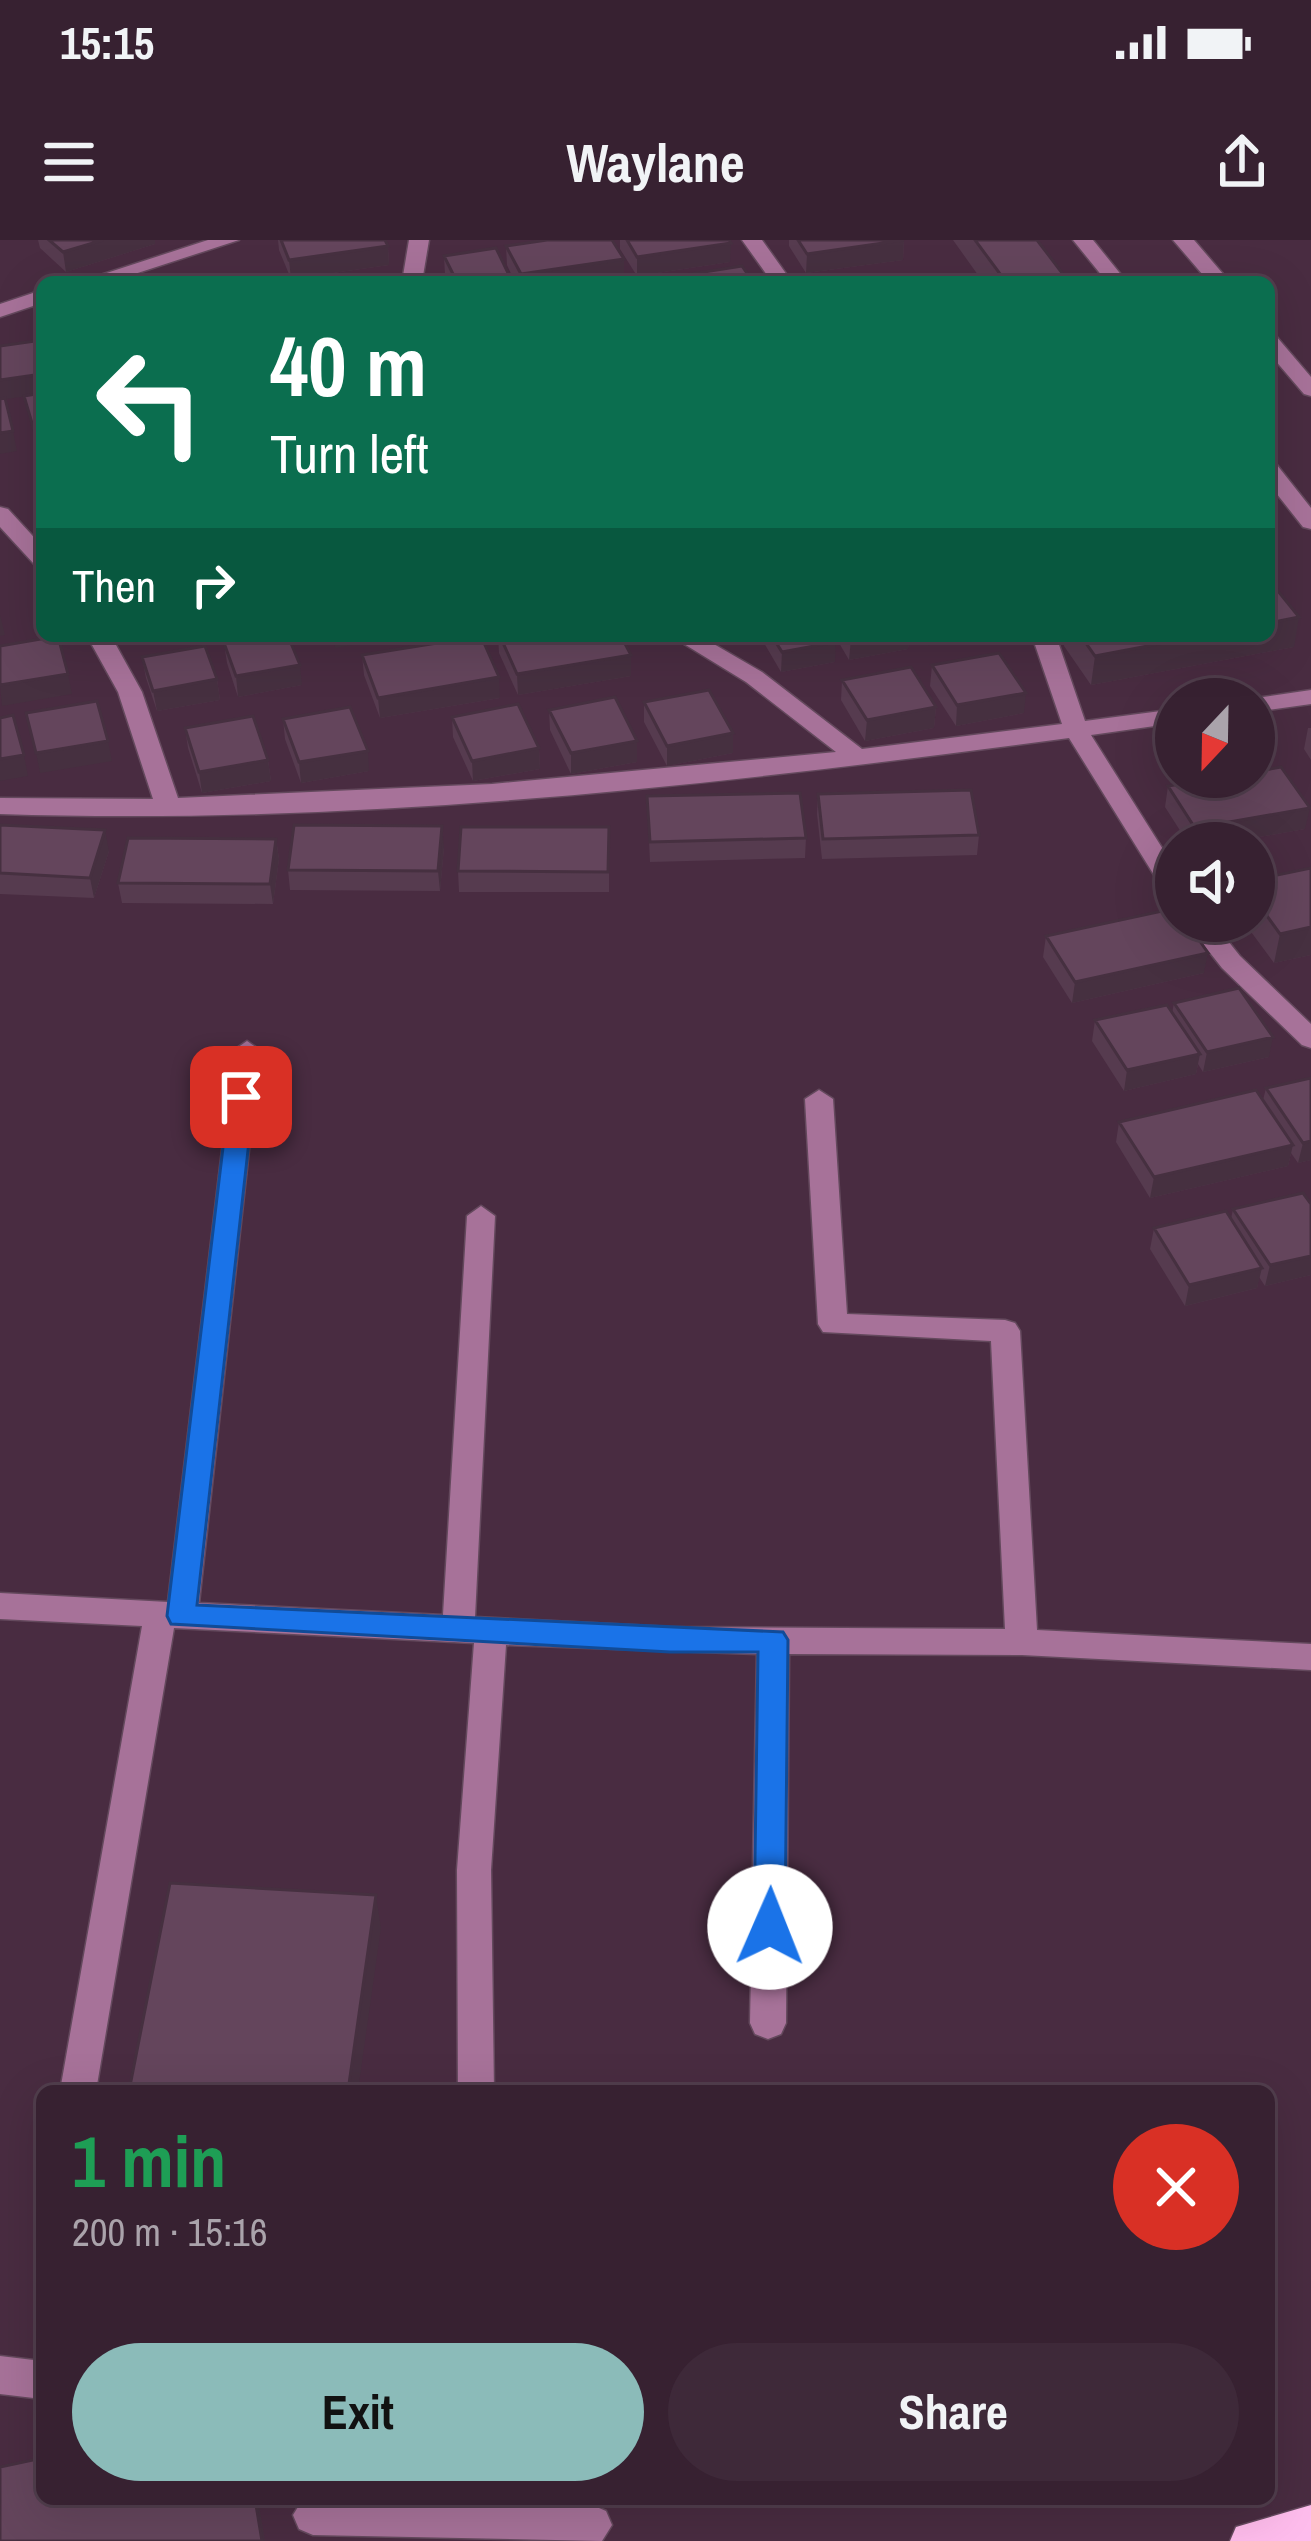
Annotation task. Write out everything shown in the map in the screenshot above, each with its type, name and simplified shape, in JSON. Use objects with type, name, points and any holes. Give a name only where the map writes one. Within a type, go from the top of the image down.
[{"type":"main road","points":[[1250,2541],[1311,2525]]},
{"type":"street","points":[[109,276],[229,240]]},
{"type":"street","points":[[413,276],[419,240]]},
{"type":"street","points":[[752,240],[778,276]]},
{"type":"street","points":[[1083,240],[1112,276]]},
{"type":"street","points":[[1183,240],[1215,276]]},
{"type":"street","points":[[0,311],[36,298]]},
{"type":"street","points":[[1275,347],[1311,390]]},
{"type":"street","points":[[1275,477],[1311,521]]},
{"type":"street","points":[[0,514],[36,553]]},
{"type":"street","points":[[102,642],[130,692],[168,806]]},
{"type":"street","points":[[693,642],[754,677],[856,756]]},
{"type":"street","points":[[1046,642],[1076,730],[1155,856]]},
{"type":"street","points":[[1275,703],[1311,697]]},
{"type":"street","points":[[0,806],[168,806],[477,793],[856,756],[1155,719]]},
{"type":"street","points":[[1215,942],[1311,1039]]},
{"type":"street","points":[[78,2085],[171,1615],[247,1050]]},
{"type":"street","points":[[819,1099],[832,1324],[1006,1331],[1022,1642]]},
{"type":"street","points":[[476,2085],[474,1630],[481,1216]]},
{"type":"street","points":[[0,1606],[474,1630],[1022,1642],[1311,1657]]},
{"type":"street","points":[[768,2023],[773,1640]]},
{"type":"street","points":[[0,2374],[36,2379]]},
{"type":"street","points":[[314,2518],[592,2525]]},
{"type":"building","points":[[49,240],[103,240],[63,252]]},
{"type":"building","points":[[281,240],[385,240],[388,246],[289,260]]},
{"type":"building","points":[[547,240],[612,240],[624,259],[521,274],[506,246]]},
{"type":"building","points":[[627,240],[729,240],[731,243],[637,257]]},
{"type":"building","points":[[798,240],[904,240],[807,254]]},
{"type":"building","points":[[975,240],[1037,240],[1064,276],[1002,276]]},
{"type":"building","points":[[496,248],[509,275],[454,276],[444,256]]},
{"type":"building","points":[[742,266],[749,276],[692,276]]},
{"type":"building","points":[[36,341],[36,375],[0,380],[0,346]]},
{"type":"building","points":[[36,394],[36,430],[34,430],[24,396]]},
{"type":"building","points":[[5,398],[13,431],[0,433],[0,399]]},
{"type":"building","points":[[1275,587],[1299,617],[1275,622]]},
{"type":"building","points":[[36,640],[60,642],[68,674],[0,685],[0,646]]},
{"type":"building","points":[[290,642],[300,665],[236,676],[224,643]]},
{"type":"building","points":[[443,642],[484,642],[499,677],[378,698],[362,655]]},
{"type":"building","points":[[503,642],[624,642],[631,655],[517,674]]},
{"type":"building","points":[[776,642],[836,642],[782,652]]},
{"type":"building","points":[[1085,642],[1169,642],[1095,656]]},
{"type":"building","points":[[205,646],[217,679],[153,691],[142,657]]},
{"type":"building","points":[[999,653],[1026,693],[957,705],[932,665]]},
{"type":"building","points":[[911,667],[936,707],[867,720],[842,680]]},
{"type":"building","points":[[709,690],[733,733],[667,746],[644,702]]},
{"type":"building","points":[[615,697],[637,741],[571,753],[549,710]]},
{"type":"building","points":[[97,701],[108,741],[36,753],[26,713]]},
{"type":"building","points":[[518,704],[539,748],[472,761],[452,717]]},
{"type":"building","points":[[350,707],[368,751],[299,762],[283,719]]},
{"type":"building","points":[[13,715],[24,755],[0,759],[0,718]]},
{"type":"building","points":[[253,716],[268,760],[199,772],[185,728]]},
{"type":"building","points":[[1281,767],[1310,808],[1230,822],[1191,822],[1176,798],[1275,798],[1275,768]]},
{"type":"building","points":[[971,790],[979,835],[823,839],[818,794]]},
{"type":"building","points":[[800,793],[806,838],[650,842],[647,796]]},
{"type":"building","points":[[0,825],[105,830],[90,878],[0,873]]},
{"type":"building","points":[[294,825],[442,826],[438,871],[288,870]]},
{"type":"building","points":[[461,827],[609,827],[608,872],[458,871]]},
{"type":"building","points":[[128,838],[276,839],[270,884],[118,883]]},
{"type":"building","points":[[1311,868],[1311,927],[1280,934],[1275,927],[1275,876]]},
{"type":"building","points":[[1155,913],[1155,942],[1200,942],[1208,953],[1075,982],[1046,936]]},
{"type":"building","points":[[1239,988],[1273,1037],[1207,1052],[1174,1003]]},
{"type":"building","points":[[1167,1005],[1200,1054],[1127,1070],[1095,1020]]},
{"type":"building","points":[[1311,1078],[1311,1141],[1303,1143],[1266,1088]]},
{"type":"building","points":[[1256,1090],[1293,1145],[1154,1177],[1119,1122]]},
{"type":"building","points":[[1303,1193],[1311,1204],[1311,1256],[1270,1265],[1233,1209]]},
{"type":"building","points":[[1226,1211],[1262,1268],[1189,1285],[1154,1228]]},
{"type":"building","points":[[170,1883],[376,1895],[349,2085],[130,2085]]},
{"type":"building","points":[[36,2459],[36,2505],[256,2505],[262,2541],[0,2541],[0,2467]]},
{"type":"route","points":[[241,1097],[182,1616],[670,1640],[773,1640],[770,1927]]}]
